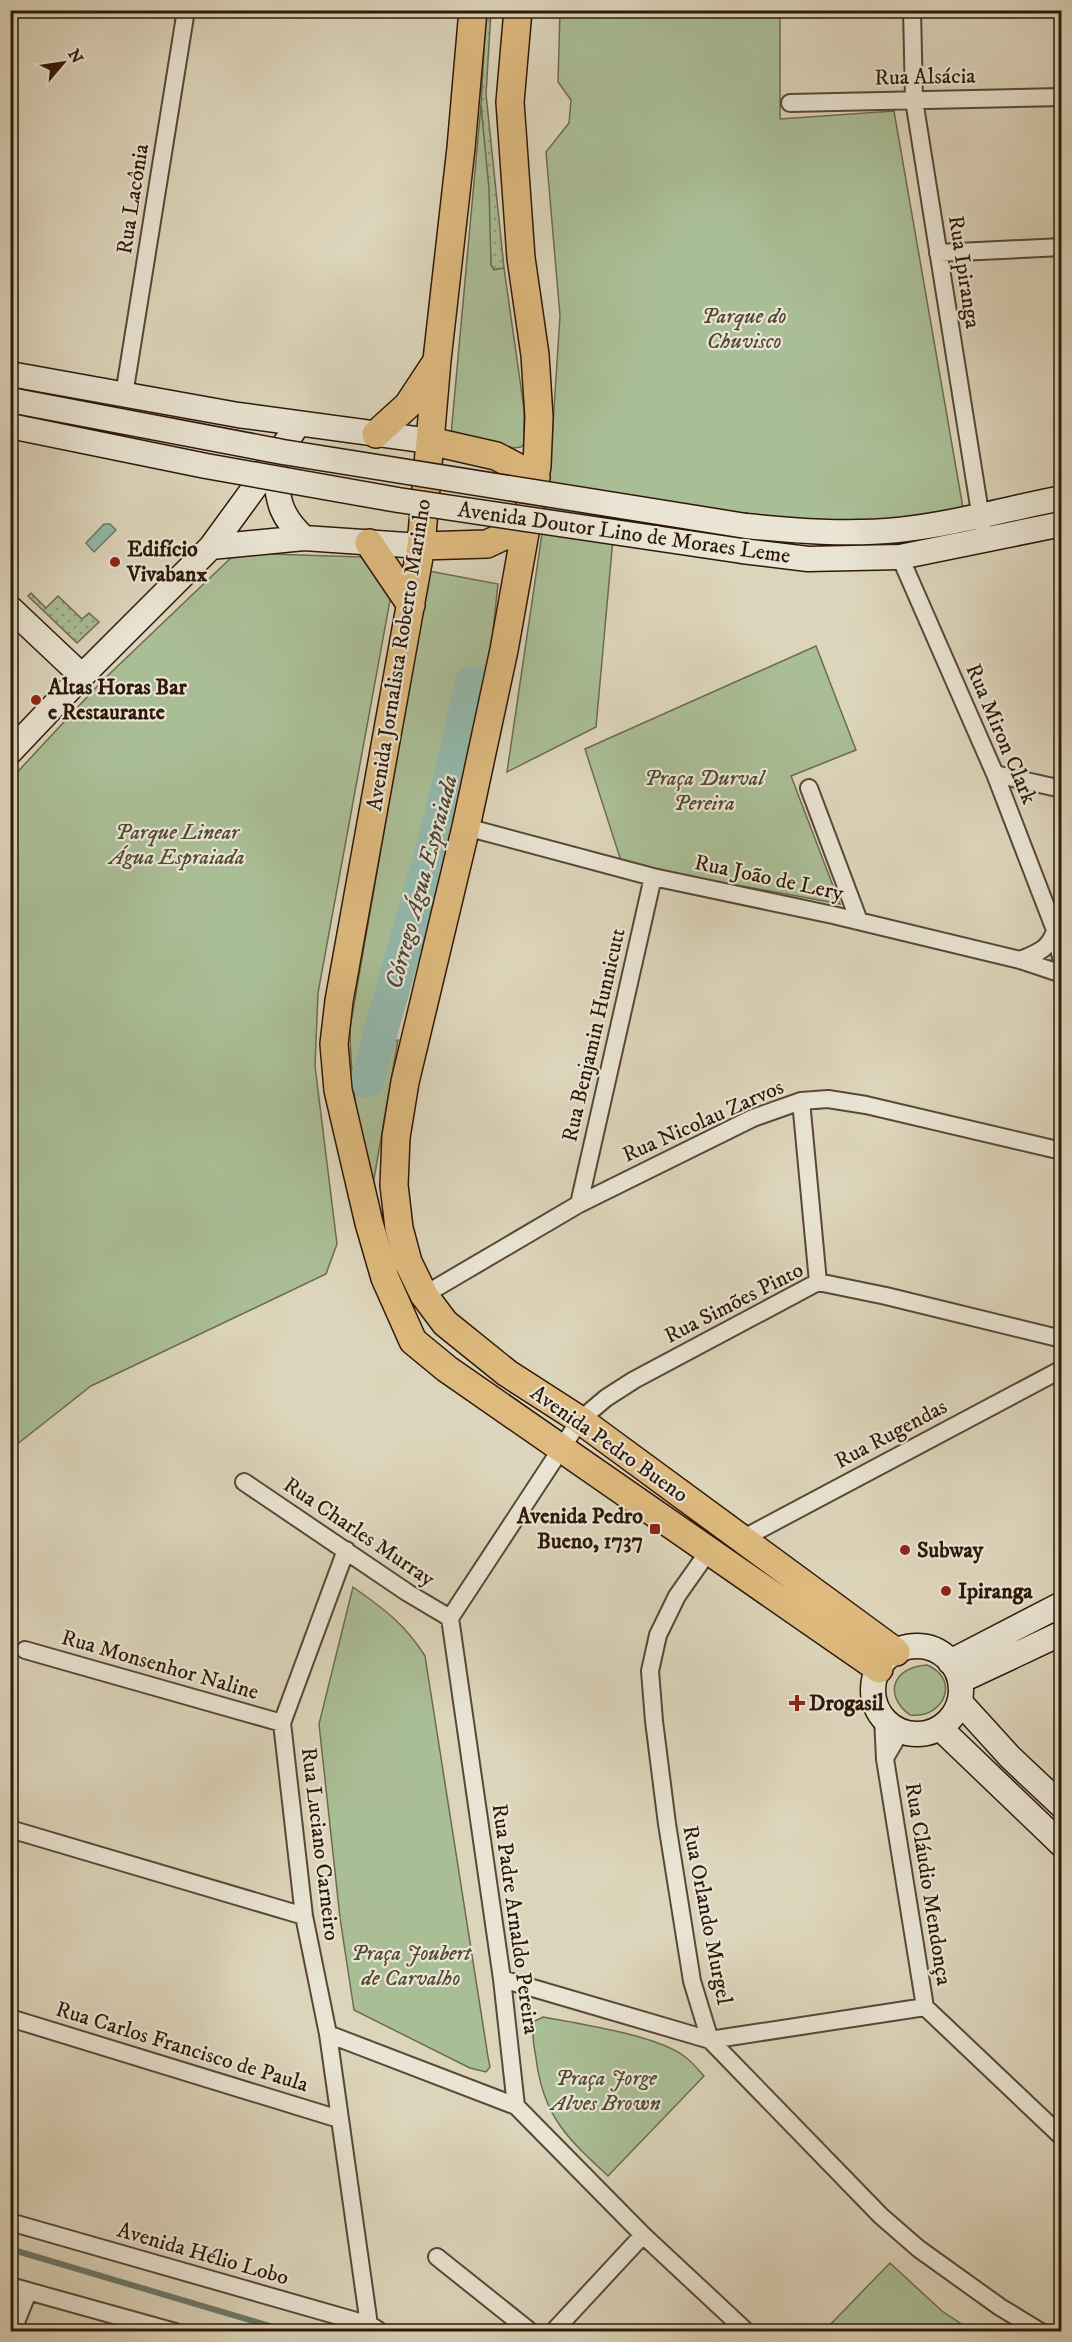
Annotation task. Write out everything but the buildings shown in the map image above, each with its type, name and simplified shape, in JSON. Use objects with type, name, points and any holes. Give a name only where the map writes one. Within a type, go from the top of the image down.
[{"type":"main road","name":"Avenida Jornalista Roberto Marinho","points":[[369,1223],[338,1090],[334,1044],[339,1001],[421,546],[437,360],[461,148],[473,10]]},
{"type":"main road","points":[[466,826],[504,650],[536,477],[539,417],[534,355],[520,247],[510,102],[518,10]]},
{"type":"main road","points":[[376,434],[408,405],[437,360]]},
{"type":"main road","points":[[430,441],[495,456],[536,477]]},
{"type":"main road","points":[[421,546],[487,544],[504,536],[529,515]]},
{"type":"main road","points":[[369,543],[411,605]]},
{"type":"main road","name":"Avenida Pedro Bueno","points":[[466,826],[405,1082],[396,1137],[394,1185],[399,1228],[408,1262],[424,1295],[446,1323],[499,1366],[580,1420],[742,1539],[887,1661]]},
{"type":"main road","name":"Avenida Pedro Bueno","points":[[369,1223],[385,1278],[413,1341],[447,1369],[708,1552],[887,1661]]},
{"type":"street","name":"Rua Lacônia","points":[[124,395],[186,10]]},
{"type":"street","name":"Rua Ipiranga","points":[[912,10],[914,100],[984,540]]},
{"type":"street","name":"Rua Alsácia","points":[[790,103],[1062,97]]},
{"type":"street","points":[[938,253],[1062,247]]},
{"type":"street","points":[[10,374],[298,424],[430,441]]},
{"type":"street","name":"Avenida Doutor Lino de Moraes Leme","points":[[10,400],[283,452],[746,526],[805,532],[863,532],[937,524],[1062,498]]},
{"type":"street","points":[[10,752],[211,547],[298,424]]},
{"type":"street","name":"Avenida Doutor Lino de Moraes Leme","points":[[10,426],[206,466],[398,500],[808,559],[900,557],[1062,524]]},
{"type":"street","points":[[273,462],[284,515],[288,523],[304,538]]},
{"type":"street","points":[[211,547],[304,538],[421,546]]},
{"type":"street","name":"Rua Miron Clark","points":[[900,557],[995,774],[1055,930],[1062,962]]},
{"type":"street","points":[[10,608],[82,676]]},
{"type":"street","points":[[995,774],[1062,789]]},
{"type":"street","points":[[809,788],[859,921]]},
{"type":"street","name":"Rua João de Lery","points":[[466,826],[654,877],[859,921],[1020,960],[1062,974]]},
{"type":"street","name":"Rua Benjamin Hunnicutt","points":[[579,1204],[654,877]]},
{"type":"street","points":[[1020,960],[1039,952],[1048,945],[1055,930]]},
{"type":"street","name":"Rua Nicolau Zarvos","points":[[424,1295],[579,1204],[753,1118],[801,1101],[828,1099],[866,1105],[1062,1151]]},
{"type":"street","points":[[801,1101],[818,1282]]},
{"type":"street","name":"Rua Simões Pinto","points":[[560,1449],[580,1420],[606,1398],[634,1380],[818,1282],[886,1296],[1062,1339]]},
{"type":"street","name":"Rua Rugendas","points":[[742,1539],[1062,1369]]},
{"type":"street","points":[[450,1618],[560,1449]]},
{"type":"street","name":"Rua Charles Murray","points":[[244,1482],[408,1593],[450,1618]]},
{"type":"street","name":"Rua Luciano Carneiro","points":[[346,1550],[282,1723],[304,1916],[328,2034],[339,2119],[374,2329]]},
{"type":"street","name":"Rua Orlando Murgel","points":[[708,1552],[689,1576],[658,1635],[650,1671],[667,1824],[692,1981],[710,2040],[881,2216],[919,2249],[1000,2307],[1041,2331]]},
{"type":"street","points":[[957,1682],[1062,1604]]},
{"type":"street","name":"Rua Padre Arnaldo Pereira","points":[[450,1618],[502,1979],[516,2106]]},
{"type":"street","points":[[957,1682],[1062,1633]]},
{"type":"street","points":[[957,1682],[956,1712],[933,1732],[917,1734],[892,1724],[878,1710],[874,1694],[874,1685],[887,1661],[912,1647],[937,1651],[1010,1757],[1062,1806]]},
{"type":"street","name":"Rua Monsenhor Naline","points":[[25,1650],[282,1723]]},
{"type":"street","name":"Rua Cláudio Mendonça","points":[[885,1759],[892,1724]]},
{"type":"street","name":"Rua Cláudio Mendonça","points":[[892,1724],[885,1759],[925,2007],[1062,2137]]},
{"type":"street","points":[[939,1728],[1062,1845]]},
{"type":"street","points":[[10,1829],[304,1916]]},
{"type":"street","points":[[502,1979],[710,2040],[925,2007]]},
{"type":"street","name":"Rua Carlos Francisco de Paula","points":[[10,2018],[339,2119]]},
{"type":"street","points":[[328,2034],[516,2106],[643,2235],[747,2331]]},
{"type":"street","name":"Avenida Hélio Lobo","points":[[10,2222],[374,2329]]},
{"type":"street","points":[[553,2331],[643,2235]]},
{"type":"street","points":[[437,2257],[531,2331]]},
{"type":"street","points":[[10,2286],[175,2331]]},
{"type":"street","points":[[12,2331],[28,2292]]},
{"type":"green space","points":[[486,10],[491,11],[486,94],[504,268],[494,270],[491,265],[481,105]]},
{"type":"green space","name":"Parque do Chuvisco","points":[[560,11],[780,11],[780,119],[894,111],[963,508],[938,515],[806,527],[617,494],[596,727],[507,772],[549,486],[560,316],[546,152],[569,123],[571,100],[558,82]]},
{"type":"green space","points":[[481,105],[489,189],[491,265],[494,270],[504,268],[524,409],[524,444],[514,448],[451,435]]},
{"type":"green space","name":"Parque Linear Água Espraiada","points":[[236,553],[363,557],[391,595],[318,993],[315,1066],[337,1244],[326,1274],[91,1386],[11,1449],[11,779],[101,682]]},
{"type":"green space","points":[[429,571],[498,584],[487,686],[460,682],[439,782],[356,1076],[379,1085],[390,1043],[398,1040],[371,1196],[354,1091],[350,1028]]},
{"type":"green space","points":[[31,593],[46,608],[58,596],[82,619],[89,613],[99,622],[77,643],[28,596]]},
{"type":"green space","name":"Praça Durval Pereira","points":[[816,646],[856,750],[791,776],[840,904],[656,870],[621,861],[585,749]]},
{"type":"green space","name":"Praça Joubert de Carvalho","points":[[353,1587],[393,1618],[410,1635],[425,1656],[490,2067],[486,2072],[470,2068],[354,2010],[340,1918],[319,1724]]},
{"type":"green space","points":[[927,1665],[937,1671],[943,1679],[946,1688],[944,1697],[932,1711],[922,1715],[910,1715],[896,1699],[894,1690],[896,1683],[906,1671]]},
{"type":"green space","name":"Praça Jorge Alves Brown","points":[[543,2017],[616,2031],[655,2042],[684,2056],[704,2076],[608,2176],[569,2137],[551,2111],[544,2096],[533,2035],[535,2021]]},
{"type":"green space","points":[[890,2263],[942,2311],[972,2331],[824,2331]]},
{"type":"water","points":[[104,524],[110,524],[116,530],[94,552],[86,543]]},
{"type":"waterway","name":"Córrego Água Espraiada","points":[[367,1081],[441,818],[472,683]]},
{"type":"waterway","points":[[10,2249],[290,2332]]},
{"type":"place","name":"Edifício Vivabanx","points":[[115,562]]},
{"type":"place","name":"Altas Horas Bar e Restaurante","points":[[36,700]]},
{"type":"place","name":"Avenida Pedro Bueno, 1737","points":[[655,1529]]},
{"type":"place","name":"Subway","points":[[905,1550]]},
{"type":"place","name":"Ipiranga","points":[[946,1591]]},
{"type":"place","name":"Drogasil","points":[[797,1703]]}]
